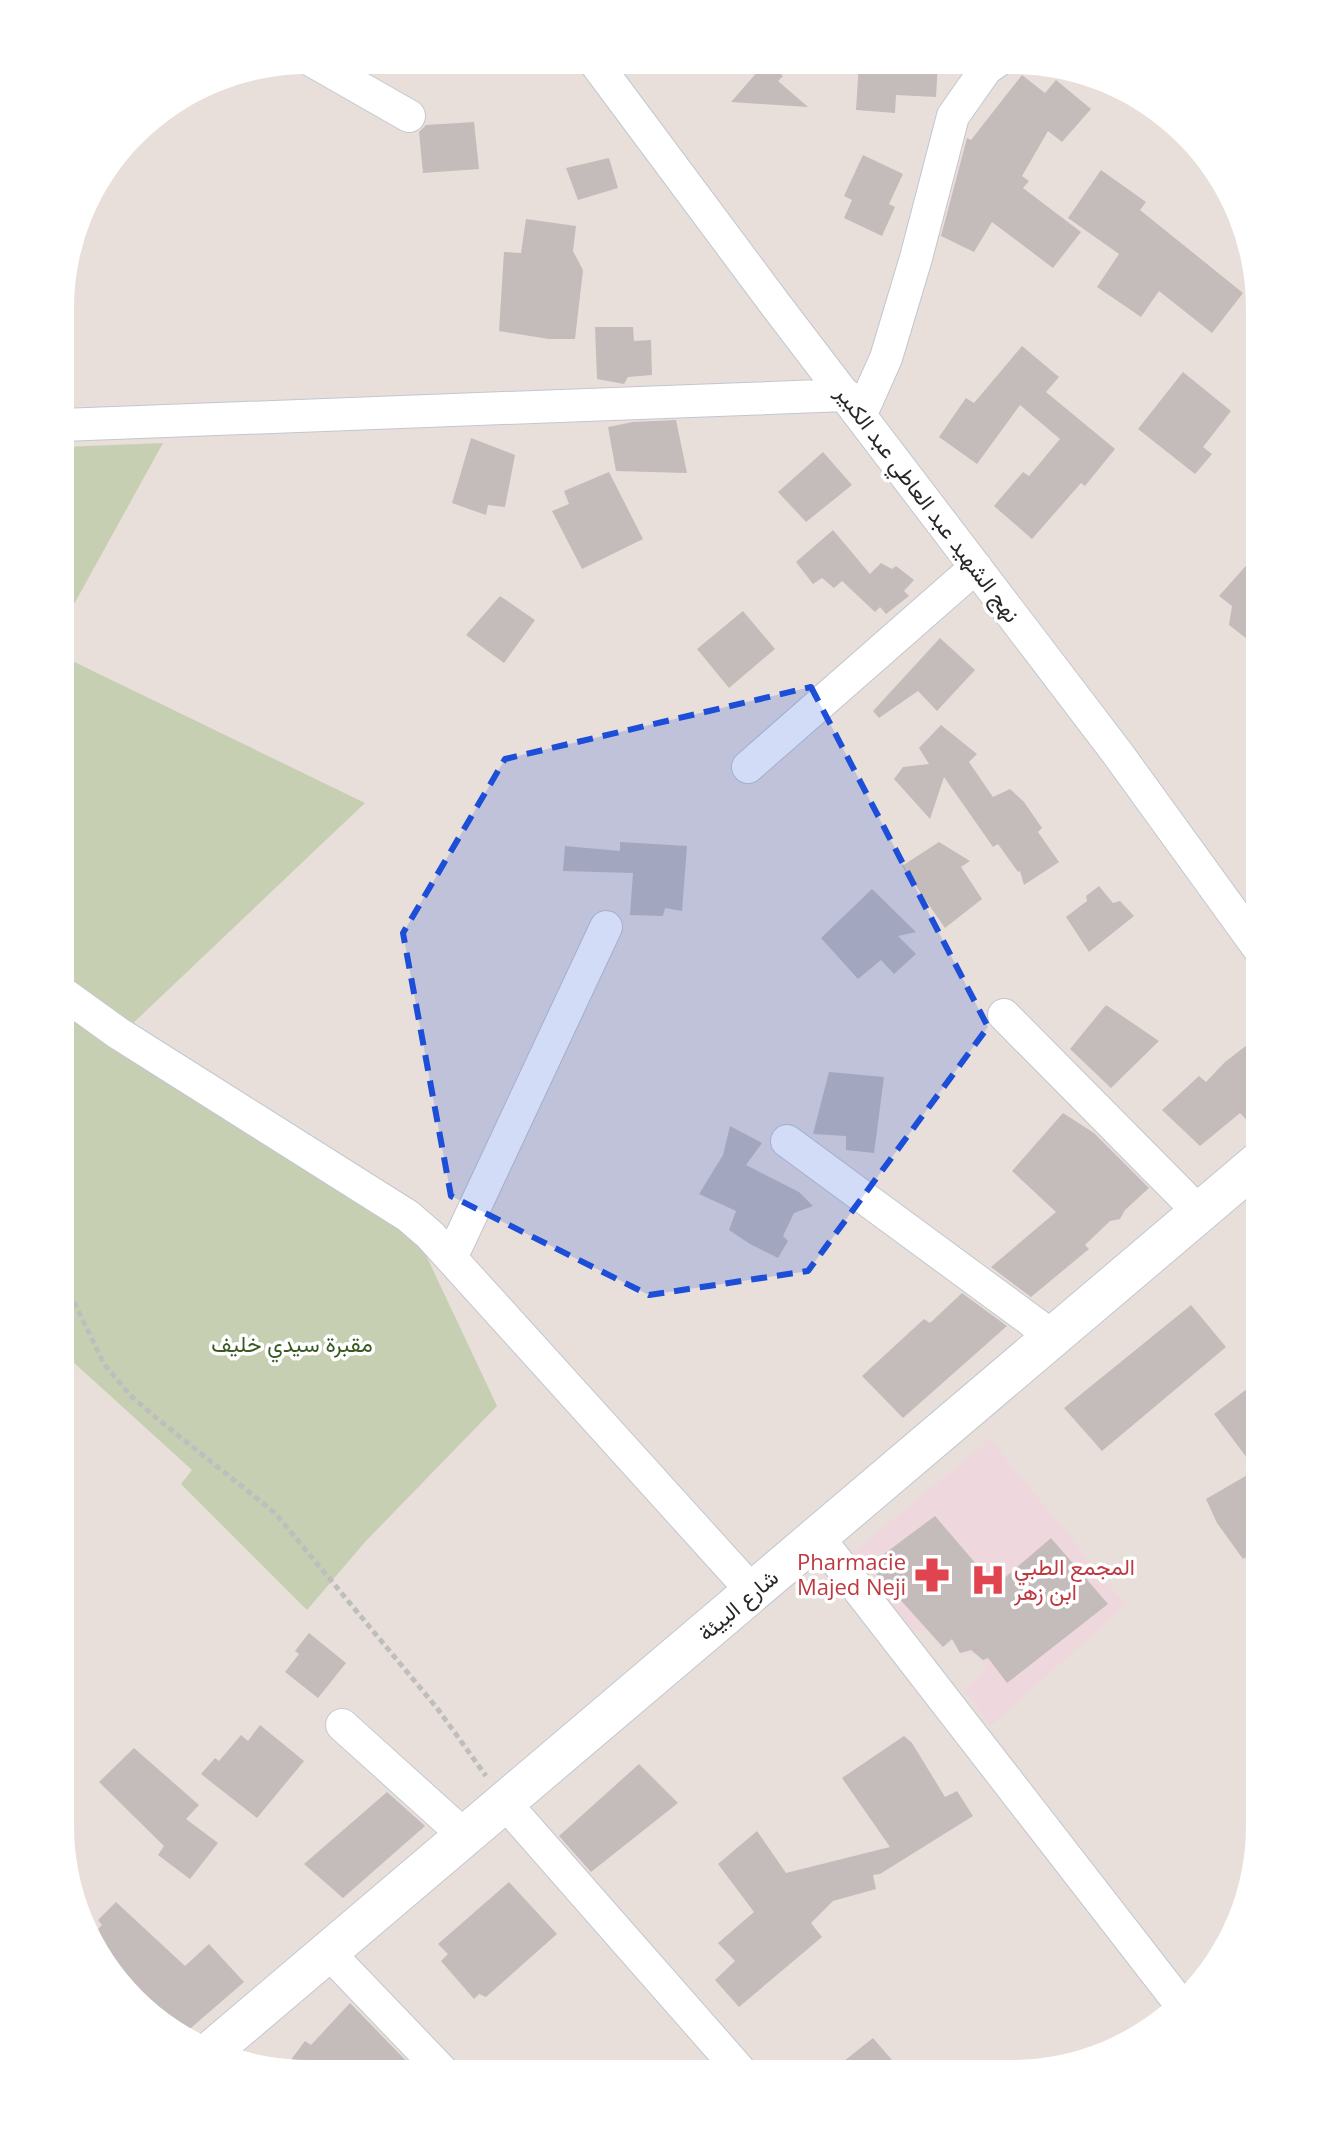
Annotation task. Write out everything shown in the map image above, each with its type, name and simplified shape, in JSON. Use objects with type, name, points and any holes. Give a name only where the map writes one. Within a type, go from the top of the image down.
[{"type":"street","points":[[336,74],[409,116]]},
{"type":"street","name":"نهج الشهيد عبد العاطي عبد الكبير","points":[[604,74],[1118,754],[1246,930]]},
{"type":"street","points":[[74,425],[853,404],[886,358],[953,116],[982,74]]},
{"type":"street","points":[[748,767],[976,567]]},
{"type":"street","points":[[452,1256],[606,927]]},
{"type":"street","points":[[74,1001],[118,1033],[408,1216],[452,1256],[753,1592]]},
{"type":"street","points":[[1004,1015],[1199,1212]]},
{"type":"street","points":[[787,1141],[1052,1336]]},
{"type":"street","name":"شارع البيئة","points":[[221,2043],[1245,1173]]},
{"type":"street","points":[[818,1537],[1173,1995]]},
{"type":"street","points":[[342,1725],[465,1836]]},
{"type":"street","points":[[505,1803],[731,2060]]},
{"type":"street","points":[[328,1952],[432,2060]]},
{"type":"path","points":[[74,1302],[104,1364],[141,1404],[275,1513],[437,1708],[505,1803]]},
{"type":"highlighted area","points":[[811,687],[988,1027],[808,1271],[649,1295],[451,1196],[403,933],[505,759]]},
{"type":"shaded area","name":"المجمع الطبي ابن زهر","points":[[990,1439],[1126,1605],[991,1726],[963,1689],[987,1670],[978,1655],[960,1653],[952,1640],[941,1648],[927,1630],[915,1632],[850,1555]]},
{"type":"green space","points":[[163,443],[74,604],[74,447]]},
{"type":"green space","points":[[74,662],[365,803],[129,1027],[74,988]]},
{"type":"green space","name":"مقبرة سيدي خليف","points":[[74,1018],[416,1234],[497,1406],[365,1542],[307,1610],[181,1484],[192,1470],[74,1363]]},
{"type":"building","points":[[756,74],[781,74],[783,76],[778,81],[808,107],[731,102]]},
{"type":"building","points":[[858,74],[937,74],[936,97],[896,95],[895,113],[856,110]]},
{"type":"building","points":[[1022,75],[1045,93],[1056,80],[1091,109],[1062,142],[1048,131],[1022,176],[1029,181],[1023,188],[1081,232],[1053,268],[992,222],[974,252],[941,236],[967,138],[971,140]]},
{"type":"building","points":[[474,122],[479,169],[423,173],[419,132],[426,125]]},
{"type":"building","points":[[863,155],[903,174],[889,204],[895,207],[882,236],[844,218],[852,200],[844,196]]},
{"type":"building","points":[[609,158],[618,188],[578,200],[566,168]]},
{"type":"building","points":[[1101,170],[1146,202],[1140,210],[1243,293],[1212,333],[1159,291],[1141,317],[1097,287],[1119,254],[1068,218]]},
{"type":"building","points":[[526,219],[576,226],[573,251],[583,270],[575,339],[549,339],[499,331],[504,252],[521,253]]},
{"type":"building","points":[[595,327],[633,327],[634,341],[651,340],[652,375],[628,377],[624,384],[597,379]]},
{"type":"building","points":[[1022,346],[1059,377],[1046,392],[1115,449],[1085,486],[1081,483],[1032,539],[994,506],[1023,472],[1029,476],[1060,439],[1020,405],[977,464],[939,437],[966,398],[974,403]]},
{"type":"building","points":[[1183,372],[1231,411],[1203,447],[1212,454],[1195,474],[1138,429]]},
{"type":"building","points":[[676,420],[687,473],[616,471],[608,427],[633,422]]},
{"type":"building","points":[[471,438],[515,455],[505,507],[488,505],[486,515],[452,503]]},
{"type":"building","points":[[823,452],[852,485],[806,522],[778,492]]},
{"type":"building","points":[[609,472],[643,539],[582,569],[552,511],[569,504],[564,491]]},
{"type":"building","points":[[833,530],[870,574],[881,563],[892,569],[896,566],[914,580],[904,591],[909,596],[886,614],[880,607],[875,612],[842,581],[834,588],[822,578],[813,584],[796,562]]},
{"type":"building","points":[[1246,566],[1246,638],[1229,625],[1232,606],[1219,596]]},
{"type":"building","points":[[500,596],[535,620],[504,663],[466,635]]},
{"type":"building","points":[[743,611],[775,649],[729,688],[697,649]]},
{"type":"building","points":[[940,638],[975,670],[937,711],[918,691],[879,718],[873,711]]},
{"type":"building","points":[[941,725],[977,754],[969,762],[993,797],[1010,789],[1024,802],[1042,828],[1038,832],[1059,862],[1024,885],[1020,871],[998,844],[993,847],[944,777],[930,819],[894,779],[903,767],[929,764],[919,748]]},
{"type":"building","points":[[620,842],[687,846],[682,911],[665,908],[663,916],[630,915],[633,873],[563,871],[565,846],[620,851]]},
{"type":"building","points":[[939,842],[970,861],[961,867],[982,899],[945,928],[902,866]]},
{"type":"building","points":[[1099,886],[1113,903],[1120,901],[1134,916],[1089,952],[1066,917],[1087,901],[1086,896]]},
{"type":"building","points":[[872,889],[916,932],[898,936],[916,954],[894,974],[881,960],[858,979],[821,938]]},
{"type":"building","points":[[1106,1005],[1159,1041],[1111,1088],[1070,1049]]},
{"type":"building","points":[[1246,1046],[1245,1119],[1240,1113],[1200,1146],[1162,1110],[1199,1076],[1206,1082]]},
{"type":"building","points":[[829,1072],[884,1077],[874,1153],[846,1150],[846,1136],[813,1134]]},
{"type":"building","points":[[1063,1113],[1094,1133],[1149,1188],[1125,1210],[1120,1219],[1110,1221],[1085,1245],[1089,1249],[1031,1297],[991,1267],[1056,1212],[1012,1171]]},
{"type":"building","points":[[730,1126],[762,1143],[746,1165],[799,1192],[813,1206],[794,1213],[783,1236],[788,1241],[778,1258],[729,1230],[736,1211],[699,1194],[723,1155]]},
{"type":"building","points":[[962,1293],[1007,1326],[903,1418],[862,1376],[924,1319],[930,1323]]},
{"type":"building","points":[[1191,1305],[1226,1347],[1102,1451],[1064,1408]]},
{"type":"building","points":[[1245,1390],[1245,1456],[1214,1414]]},
{"type":"building","points":[[1245,1476],[1245,1558],[1243,1559],[1217,1523],[1206,1499]]},
{"type":"building","points":[[935,1516],[995,1586],[1051,1538],[1108,1604],[1007,1683],[988,1658],[983,1660],[971,1650],[960,1653],[952,1639],[943,1647],[875,1572],[884,1554]]},
{"type":"building","points":[[309,1633],[346,1663],[318,1698],[285,1672],[299,1654],[295,1651]]},
{"type":"building","points":[[260,1725],[304,1761],[257,1818],[201,1774],[215,1758],[219,1761],[241,1735],[248,1741]]},
{"type":"building","points":[[904,1736],[912,1743],[945,1797],[957,1791],[973,1816],[880,1874],[873,1875],[876,1889],[833,1901],[811,1923],[822,1937],[739,2007],[715,1980],[735,1961],[718,1943],[754,1912],[718,1864],[757,1831],[786,1873],[890,1847],[842,1778]]},
{"type":"building","points":[[134,1748],[199,1805],[186,1819],[218,1843],[190,1879],[158,1855],[164,1846],[99,1782]]},
{"type":"building","points":[[639,1764],[678,1803],[591,1872],[559,1836]]},
{"type":"building","points":[[387,1792],[425,1826],[343,1898],[304,1864]]},
{"type":"building","points":[[509,1882],[557,1934],[486,1997],[479,1994],[474,1999],[441,1961],[448,1954],[438,1944]]},
{"type":"building","points":[[116,1902],[185,1966],[209,1944],[244,1982],[190,2029],[166,2012],[122,1968],[105,1943],[98,1920]]},
{"type":"building","points":[[350,2003],[405,2060],[292,2059],[305,2041],[311,2045]]},
{"type":"building","points":[[873,2038],[892,2060],[845,2060]]},
{"type":"place","name":"Pharmacie Majed Neji","points":[[932,1575]]},
{"type":"place","name":"المجمع الطبي ابن زهر","points":[[988,1580]]}]
